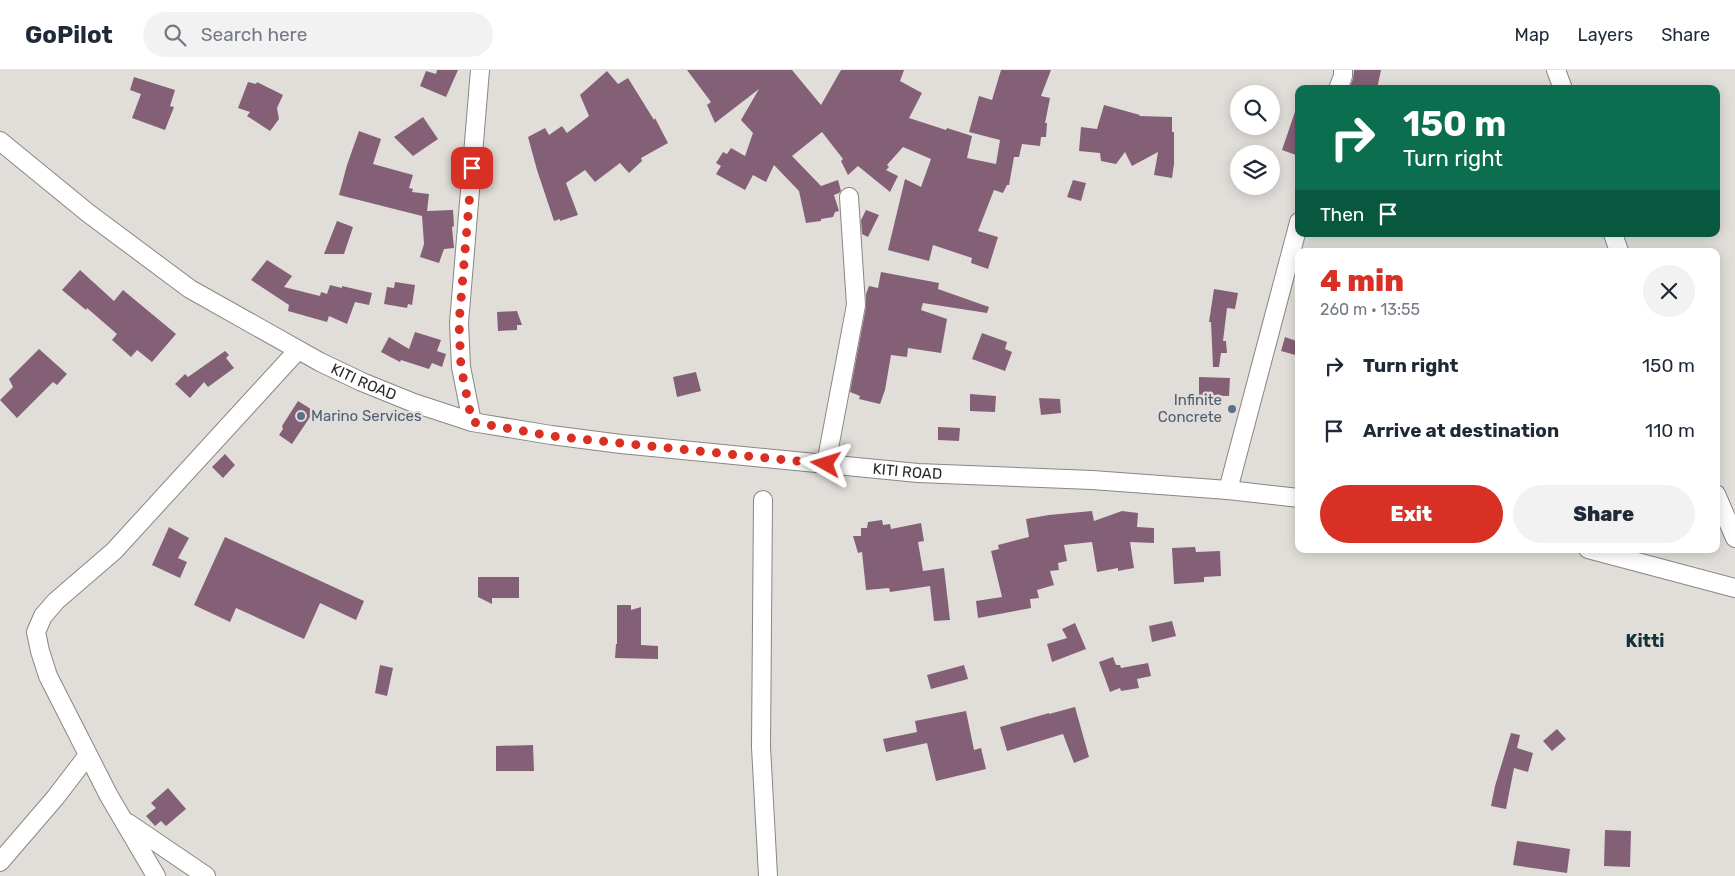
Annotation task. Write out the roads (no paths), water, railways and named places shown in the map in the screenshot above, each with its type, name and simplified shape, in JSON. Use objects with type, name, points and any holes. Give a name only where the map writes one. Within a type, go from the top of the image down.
[{"type":"street","points":[[472,422],[461,367],[459,323],[480,70]]},
{"type":"street","points":[[1340,85],[1344,70]]},
{"type":"street","points":[[1556,70],[1562,85]]},
{"type":"street","name":"KITI ROAD","points":[[0,141],[88,213],[190,289],[298,350],[362,382],[414,403],[472,422],[551,436],[918,473],[1092,480],[1228,490],[1295,498]]},
{"type":"street","points":[[826,464],[856,305],[848,197]]},
{"type":"street","points":[[1228,490],[1295,237]]},
{"type":"street","points":[[156,876],[88,756],[48,676],[36,632],[43,616],[56,601],[114,551],[298,350]]},
{"type":"street","points":[[764,500],[761,747],[768,876]]},
{"type":"street","points":[[1720,503],[1735,538]]},
{"type":"street","points":[[1603,553],[1735,588]]},
{"type":"street","points":[[0,862],[88,756]]},
{"type":"street","points":[[123,820],[206,876]]},
{"type":"place","name":"Infinite Concrete","points":[[1232,409]]},
{"type":"place","name":"Marino Services","points":[[301,416]]},
{"type":"district","name":"Kitti","points":[[1645,641]]}]
